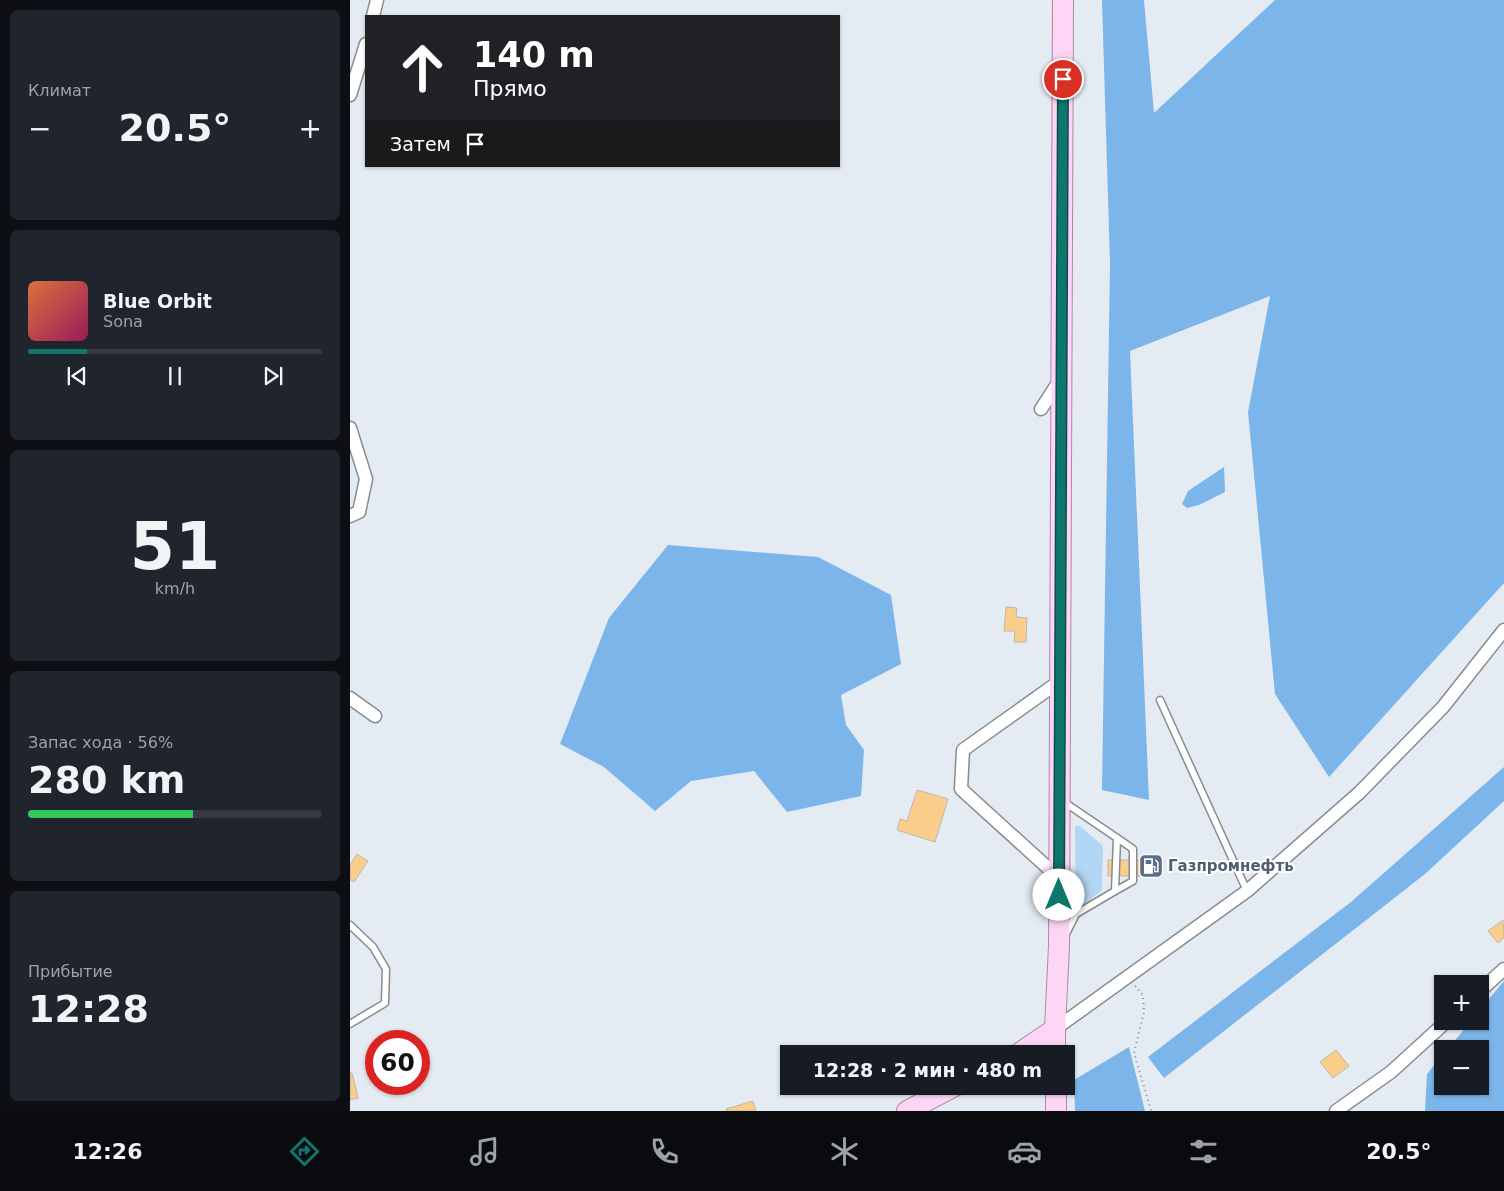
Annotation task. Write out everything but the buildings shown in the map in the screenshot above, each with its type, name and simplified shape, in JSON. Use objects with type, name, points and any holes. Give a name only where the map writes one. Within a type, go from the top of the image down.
[{"type":"main road","points":[[1055,1045],[1059,946],[1063,0]]},
{"type":"main road","points":[[1031,1045],[1055,1029]]},
{"type":"main road","points":[[907,1111],[938,1095]]},
{"type":"main road","points":[[1056,1095],[1056,1111]]},
{"type":"street","points":[[374,15],[377,0]]},
{"type":"street","points":[[350,95],[365,47]]},
{"type":"street","points":[[1041,409],[1062,376]]},
{"type":"street","points":[[350,428],[366,479],[359,512],[350,516]]},
{"type":"street","points":[[1055,1029],[1246,891],[1359,793],[1443,707],[1504,630]]},
{"type":"street","points":[[1059,878],[961,790],[964,750],[1061,672]]},
{"type":"street","points":[[350,698],[374,716]]},
{"type":"street","points":[[1489,983],[1504,970]]},
{"type":"street","points":[[1336,1111],[1391,1072],[1437,1030]]},
{"type":"lane","points":[[1160,700],[1246,891]]},
{"type":"lane","points":[[1059,799],[1133,849],[1133,881],[1076,914],[1059,946]]},
{"type":"lane","points":[[1115,891],[1117,838]]},
{"type":"lane","points":[[350,925],[372,947],[386,970],[385,1003],[350,1024]]},
{"type":"path","points":[[1126,977],[1143,995],[1144,1012],[1134,1053],[1152,1111]]},
{"type":"shaded area","points":[[1102,0],[1144,0],[1154,113],[1275,0],[1504,0],[1504,583],[1329,777],[1275,694],[1248,412],[1270,296],[1130,351],[1149,800],[1102,790],[1110,263]]},
{"type":"shaded area","points":[[1224,467],[1225,492],[1199,505],[1187,508],[1182,504],[1188,491]]},
{"type":"shaded area","points":[[668,545],[818,557],[891,595],[901,664],[841,695],[846,725],[864,750],[861,796],[787,812],[754,771],[691,781],[655,811],[604,767],[560,744],[609,618]]},
{"type":"shaded area","points":[[1504,767],[1504,801],[1425,874],[1164,1078],[1148,1057],[1351,902]]},
{"type":"shaded area","points":[[1075,826],[1080,826],[1103,846],[1102,890],[1084,904],[1076,904]]},
{"type":"shaded area","points":[[1504,981],[1504,1111],[1425,1111],[1427,1074],[1434,1066],[1434,1095],[1489,1095],[1489,1040],[1455,1040],[1464,1030],[1489,1030],[1489,999]]},
{"type":"shaded area","points":[[1129,1047],[1145,1111],[1075,1111],[1075,1079]]},
{"type":"place","name":"Газпромнефть","points":[[1151,866]]},
{"type":"route","points":[[1059,895],[1063,79]]}]
